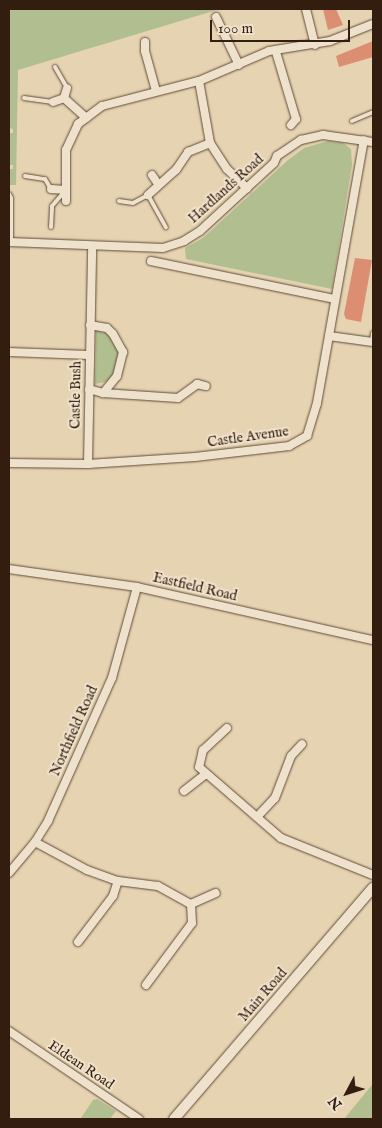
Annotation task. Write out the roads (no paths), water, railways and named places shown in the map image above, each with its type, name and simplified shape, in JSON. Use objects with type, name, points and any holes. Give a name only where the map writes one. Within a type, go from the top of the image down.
[{"type":"street","points":[[306,9],[315,45]]},
{"type":"street","points":[[216,17],[239,65]]},
{"type":"street","points":[[66,202],[66,150],[78,124],[102,106],[198,81],[261,54],[315,45],[373,24]]},
{"type":"street","points":[[145,42],[141,52],[156,91]]},
{"type":"street","points":[[276,52],[296,119],[291,125]]},
{"type":"street","points":[[198,81],[210,143],[226,169],[247,188]]},
{"type":"street","points":[[64,98],[67,88]]},
{"type":"street","points":[[64,98],[86,118]]},
{"type":"street","points":[[53,102],[64,98]]},
{"type":"street","name":"Hardlands Road","points":[[10,242],[149,248],[184,241],[274,164],[277,156],[301,140],[323,135],[373,142]]},
{"type":"street","name":"Castle Avenue","points":[[9,463],[88,464],[196,457],[300,442],[312,429],[364,140]]},
{"type":"street","points":[[148,195],[158,184],[176,170],[188,152],[210,143]]},
{"type":"street","points":[[152,176],[158,184]]},
{"type":"street","points":[[51,190],[66,190]]},
{"type":"street","name":"Castle Bush","points":[[88,464],[92,246]]},
{"type":"street","points":[[151,261],[335,299]]},
{"type":"street","name":"Castle Bush","points":[[90,325],[107,328],[124,352],[117,376],[103,393]]},
{"type":"street","points":[[329,336],[373,339]]},
{"type":"street","points":[[9,352],[89,355]]},
{"type":"street","points":[[89,389],[103,393],[178,398],[195,380],[206,386]]},
{"type":"street","name":"Eastfield Road","points":[[9,568],[137,587],[373,640]]},
{"type":"street","name":"Northfield Road","points":[[9,873],[35,842],[112,678],[137,587]]},
{"type":"street","points":[[227,728],[203,750],[199,768],[281,838],[373,875]]},
{"type":"street","points":[[257,817],[275,798],[292,756],[302,744]]},
{"type":"street","points":[[184,791],[206,774]]},
{"type":"street","points":[[35,842],[87,870],[118,881],[158,886],[190,904]]},
{"type":"street","points":[[78,942],[114,896],[118,881]]},
{"type":"street","name":"Main Road","points":[[174,1119],[373,888]]},
{"type":"street","points":[[190,904],[216,894]]},
{"type":"street","points":[[146,984],[192,923],[190,904]]},
{"type":"street","name":"Eldean Road","points":[[9,1031],[139,1119]]},
{"type":"lane","points":[[55,67],[67,88]]},
{"type":"lane","points":[[24,98],[53,102]]},
{"type":"lane","points":[[352,121],[373,112]]},
{"type":"lane","points":[[25,176],[45,179],[51,190]]},
{"type":"lane","points":[[51,227],[52,206],[66,190]]},
{"type":"lane","points":[[9,194],[12,198],[10,242]]},
{"type":"lane","points":[[119,201],[133,203],[148,195],[166,227]]}]
